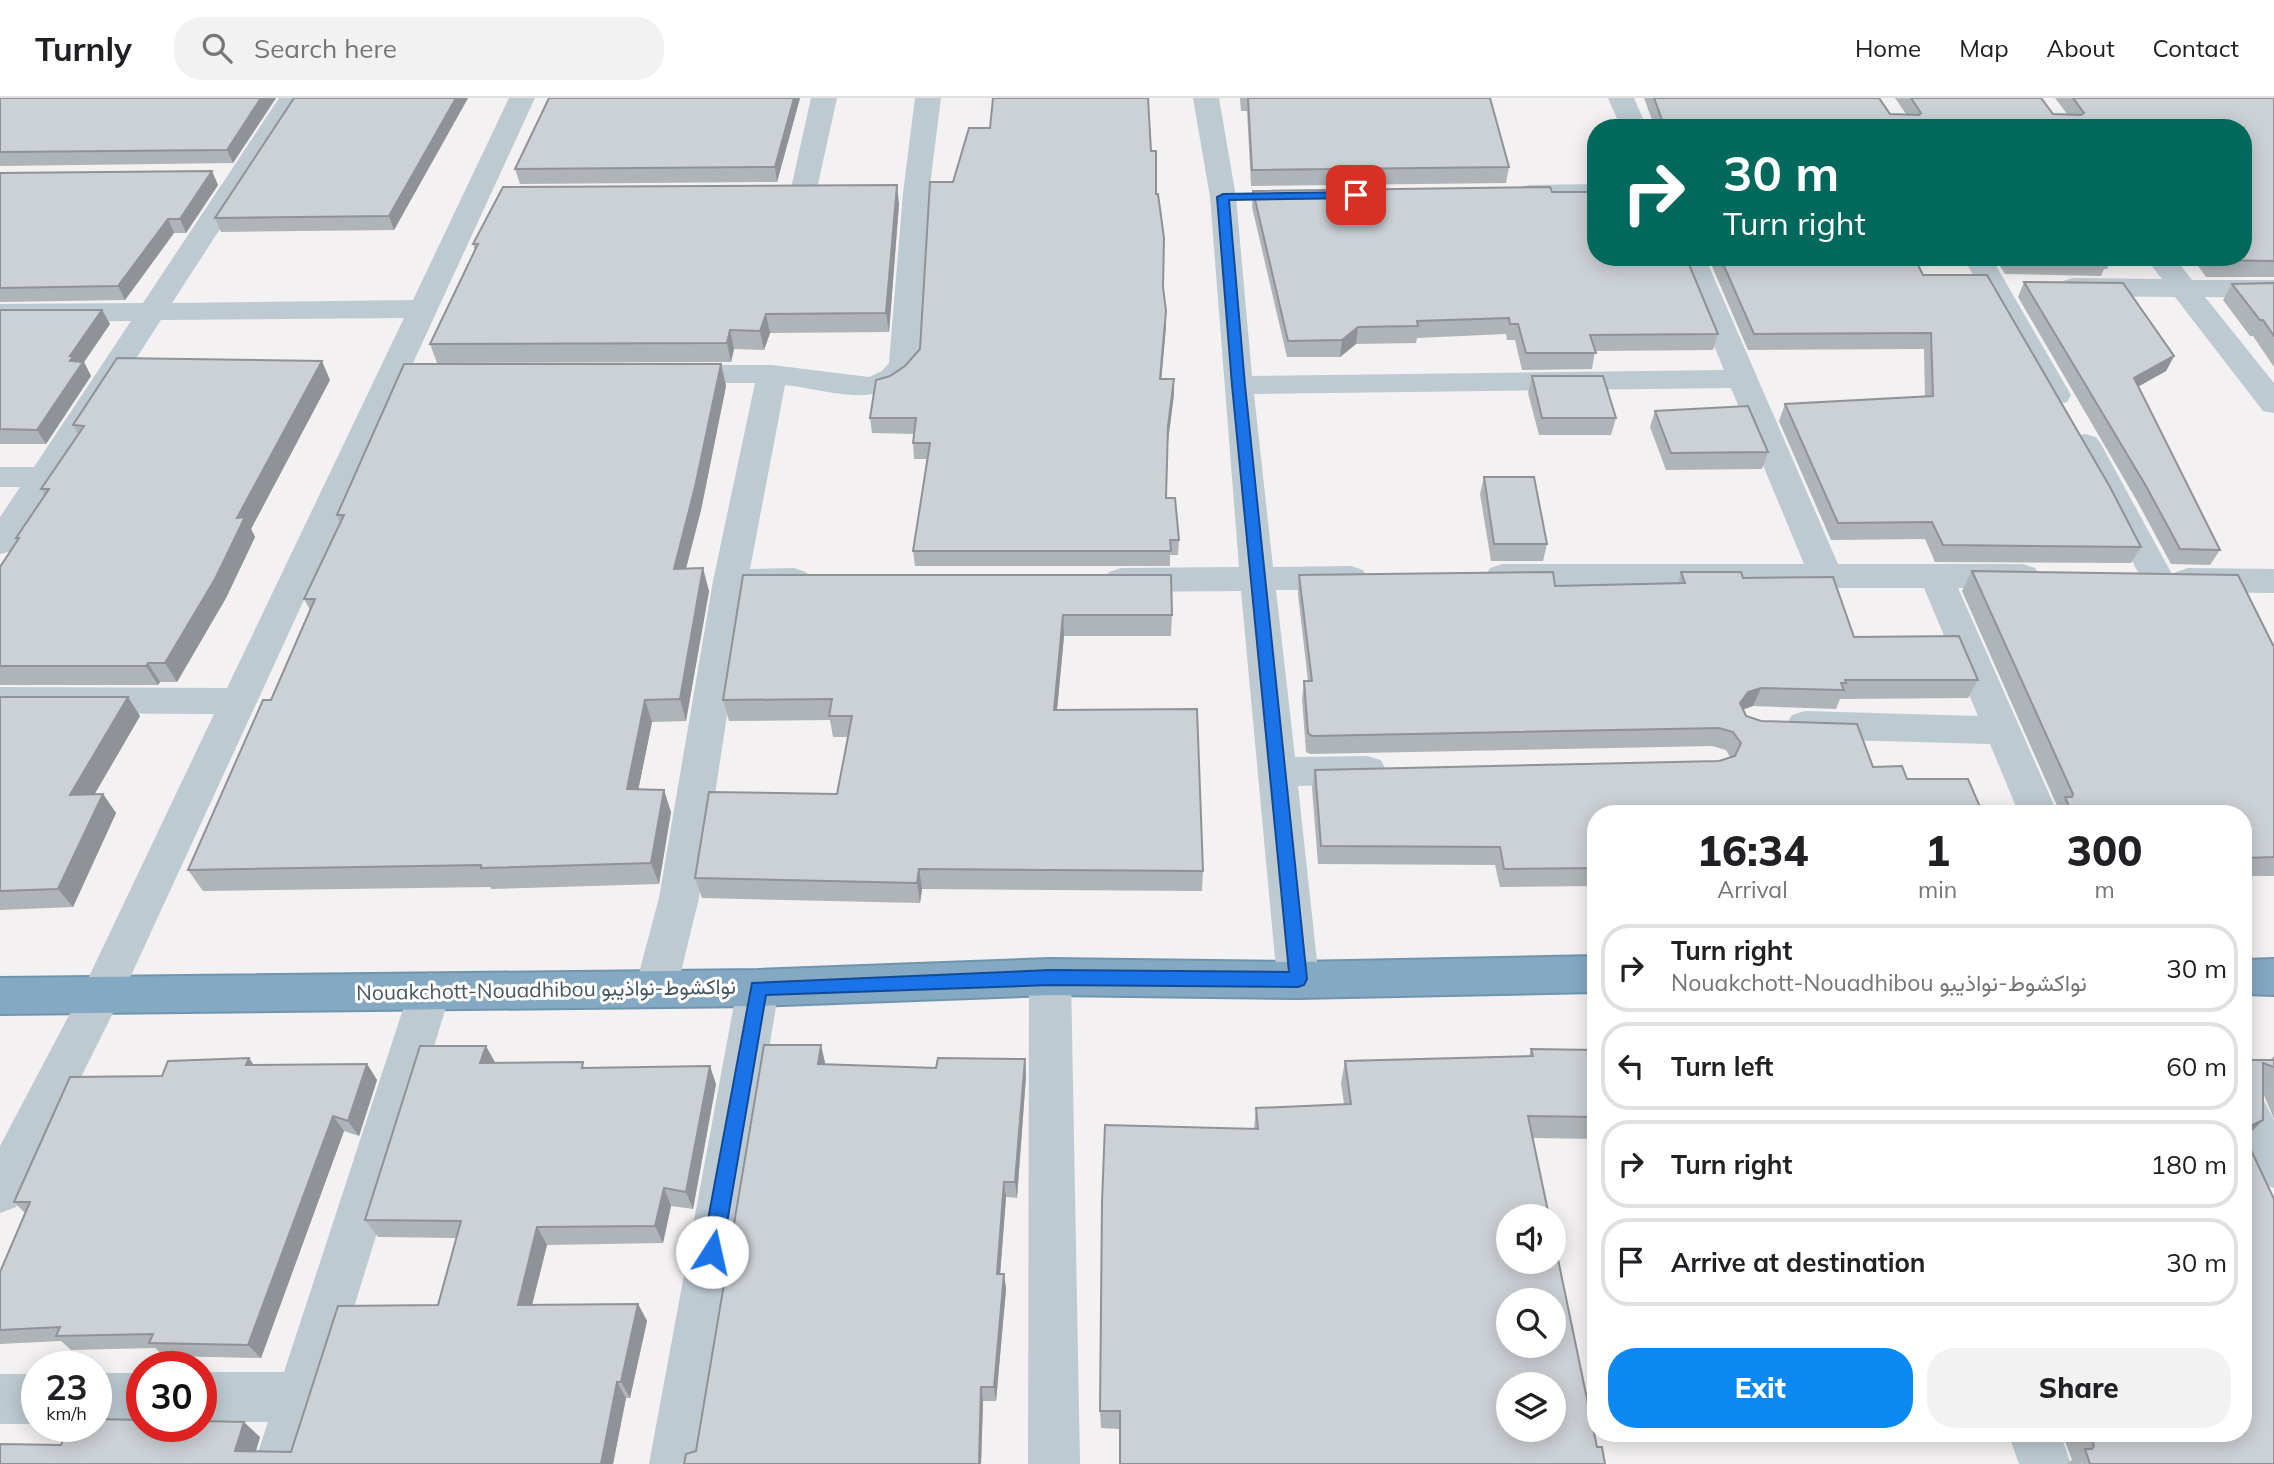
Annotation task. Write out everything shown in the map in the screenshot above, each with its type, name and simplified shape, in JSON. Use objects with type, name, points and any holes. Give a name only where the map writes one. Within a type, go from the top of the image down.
[{"type":"highway","name":"Nouakchott-Nouadhibou نواكشوط-نواذيبو","points":[[0,996],[758,988],[1050,977],[1298,979],[1587,974]]},
{"type":"highway","points":[[2252,977],[2274,977]]},
{"type":"street","points":[[0,543],[153,311],[229,174],[292,98]]},
{"type":"street","points":[[0,1192],[102,993],[239,701],[405,375],[423,309],[490,195],[522,98]]},
{"type":"street","points":[[775,194],[815,193],[824,98]]},
{"type":"street","points":[[636,374],[772,374],[874,387],[893,377],[904,364],[904,193],[928,98]]},
{"type":"street","points":[[1206,98],[1237,197],[1238,385],[1298,979]]},
{"type":"street","points":[[1621,98],[1630,119]]},
{"type":"street","points":[[1499,193],[1587,192]]},
{"type":"street","points":[[1695,266],[1827,578]]},
{"type":"street","points":[[1990,266],[2020,286],[2119,502],[2158,579]]},
{"type":"street","points":[[2166,266],[2274,404]]},
{"type":"street","points":[[2020,286],[2274,289]]},
{"type":"street","points":[[0,313],[423,309]]},
{"type":"street","points":[[656,988],[679,898],[730,581],[772,374]]},
{"type":"street","points":[[1238,385],[1744,379]]},
{"type":"street","points":[[0,477],[43,477]]},
{"type":"street","points":[[1465,576],[2053,576]]},
{"type":"street","points":[[1936,576],[2035,805]]},
{"type":"street","points":[[1094,580],[1259,581],[1382,577]]},
{"type":"street","points":[[2119,578],[2264,581],[2274,612]]},
{"type":"street","points":[[730,581],[822,580]]},
{"type":"street","points":[[0,700],[239,701]]},
{"type":"street","points":[[1768,723],[2002,731]]},
{"type":"street","points":[[1279,772],[1404,769]]},
{"type":"street","points":[[1050,977],[1054,1464]]},
{"type":"street","points":[[675,1464],[758,988]]},
{"type":"street","points":[[280,1464],[430,991]]},
{"type":"street","points":[[2252,1123],[2274,1167]]},
{"type":"street","points":[[217,1397],[302,1396]]},
{"type":"street","points":[[0,1399],[21,1399]]},
{"type":"street","points":[[2037,1442],[2045,1464]]},
{"type":"building","points":[[0,98],[261,98],[227,150],[0,152]]},
{"type":"building","points":[[294,98],[456,98],[389,216],[215,218]]},
{"type":"building","points":[[549,98],[794,98],[775,167],[515,169]]},
{"type":"building","points":[[993,98],[1148,98],[1151,151],[1156,151],[1156,194],[1164,238],[1163,287],[1166,311],[1160,379],[1174,379],[1168,426],[1166,498],[1175,498],[1179,540],[1170,540],[1171,551],[913,551],[930,443],[913,443],[916,418],[870,418],[876,380],[890,376],[905,366],[920,349],[930,182],[953,182],[969,128],[990,128]]},
{"type":"building","points":[[1248,98],[1490,98],[1509,167],[1252,170]]},
{"type":"building","points":[[1654,98],[1879,98],[1890,114],[1919,115],[1921,113],[1911,98],[2041,98],[2053,114],[2081,115],[2084,113],[2073,98],[2274,98],[2274,261],[2252,261],[2252,119],[1662,119]]},
{"type":"building","points":[[212,171],[180,219],[168,219],[118,286],[0,288],[0,173]]},
{"type":"building","points":[[897,185],[886,313],[766,314],[760,331],[730,330],[727,343],[430,344],[478,244],[473,244],[503,187]]},
{"type":"building","points":[[1550,187],[1552,192],[1587,192],[1587,266],[1690,266],[1718,334],[1590,335],[1596,353],[1526,353],[1518,324],[1510,324],[1509,318],[1417,321],[1418,326],[1358,327],[1342,340],[1288,341],[1253,191]]},
{"type":"building","points":[[1724,266],[1918,266],[1923,275],[1987,275],[2110,487],[2141,547],[1943,545],[1932,522],[1838,523],[1785,404],[1933,396],[1931,333],[1754,334]]},
{"type":"building","points":[[2024,282],[2123,283],[2174,356],[2134,378],[2220,550],[2180,549],[2146,486]]},
{"type":"building","points":[[2274,283],[2274,336],[2232,284]]},
{"type":"building","points":[[0,310],[102,310],[70,356],[73,356],[70,361],[83,362],[37,430],[0,429]]},
{"type":"building","points":[[117,358],[322,361],[237,518],[245,517],[215,579],[165,663],[148,663],[146,666],[0,666],[0,567],[49,489],[41,489],[84,426],[73,425]]},
{"type":"building","points":[[404,364],[721,364],[695,487],[674,569],[703,568],[680,699],[645,700],[627,789],[664,790],[651,863],[481,868],[481,865],[188,870],[263,700],[271,700],[315,599],[304,599],[344,515],[337,515]]},
{"type":"building","points":[[1532,376],[1603,376],[1616,418],[1542,418]]},
{"type":"building","points":[[1748,406],[1768,452],[1671,453],[1655,411]]},
{"type":"building","points":[[1484,477],[1534,477],[1547,544],[1494,544]]},
{"type":"building","points":[[1972,571],[2238,575],[2274,647],[2274,857],[2252,858],[2252,805],[2068,805],[2065,797],[2072,797],[2073,794]]},
{"type":"building","points":[[1553,572],[1555,586],[1685,583],[1681,572],[1741,572],[1743,578],[1833,577],[1854,637],[1959,636],[1978,680],[1845,680],[1846,683],[1841,683],[1844,690],[1761,688],[1748,692],[1740,703],[1746,716],[1761,721],[1857,724],[1873,767],[1902,766],[1907,779],[1968,779],[1979,805],[1587,805],[1587,868],[1504,869],[1500,847],[1321,846],[1315,770],[1719,761],[1735,756],[1741,743],[1733,732],[1719,728],[1312,736],[1308,733],[1304,681],[1312,681],[1299,575]]},
{"type":"building","points":[[743,575],[1171,575],[1172,615],[1063,615],[1054,710],[1197,709],[1203,871],[919,869],[917,883],[695,878],[709,792],[837,794],[852,716],[829,716],[832,699],[723,700]]},
{"type":"building","points":[[0,697],[128,697],[70,795],[103,794],[58,889],[0,891]]},
{"type":"building","points":[[764,1045],[821,1045],[818,1064],[936,1068],[938,1058],[1025,1059],[1015,1182],[1004,1182],[997,1274],[1004,1274],[994,1387],[981,1387],[979,1464],[684,1464],[686,1454],[696,1451]]},
{"type":"building","points":[[420,1046],[486,1046],[480,1063],[583,1062],[582,1068],[710,1066],[686,1192],[664,1188],[655,1226],[537,1227],[518,1305],[638,1304],[621,1382],[617,1382],[601,1464],[0,1464],[0,1444],[112,1442],[112,1419],[126,1420],[126,1442],[217,1442],[217,1421],[244,1422],[235,1451],[291,1452],[338,1306],[438,1305],[461,1221],[365,1220]]},
{"type":"building","points":[[1531,1049],[1587,1050],[1587,1117],[1528,1116],[1546,1204],[1496,1204],[1496,1274],[1561,1274],[1564,1288],[1496,1288],[1496,1358],[1566,1358],[1566,1298],[1587,1399],[1587,1442],[1596,1442],[1597,1447],[1602,1447],[1605,1464],[1120,1464],[1120,1411],[1100,1411],[1105,1125],[1258,1129],[1256,1108],[1351,1104],[1345,1061],[1533,1056]]},
{"type":"building","points":[[249,1058],[246,1065],[367,1064],[348,1121],[333,1116],[248,1345],[149,1343],[153,1334],[56,1336],[60,1327],[0,1330],[0,1272],[30,1202],[14,1202],[70,1077],[162,1076],[168,1061]]},
{"type":"building","points":[[2252,1060],[2274,1060],[2274,1067],[2263,1063],[2263,1120],[2252,1125]]},
{"type":"building","points":[[2252,1152],[2274,1199],[2274,1464],[2090,1464],[2085,1449],[2092,1449],[2092,1442],[2252,1442]]},
{"type":"route","points":[[712,1252],[758,988],[1050,977],[1298,979],[1238,385],[1223,197],[1356,195]]}]
